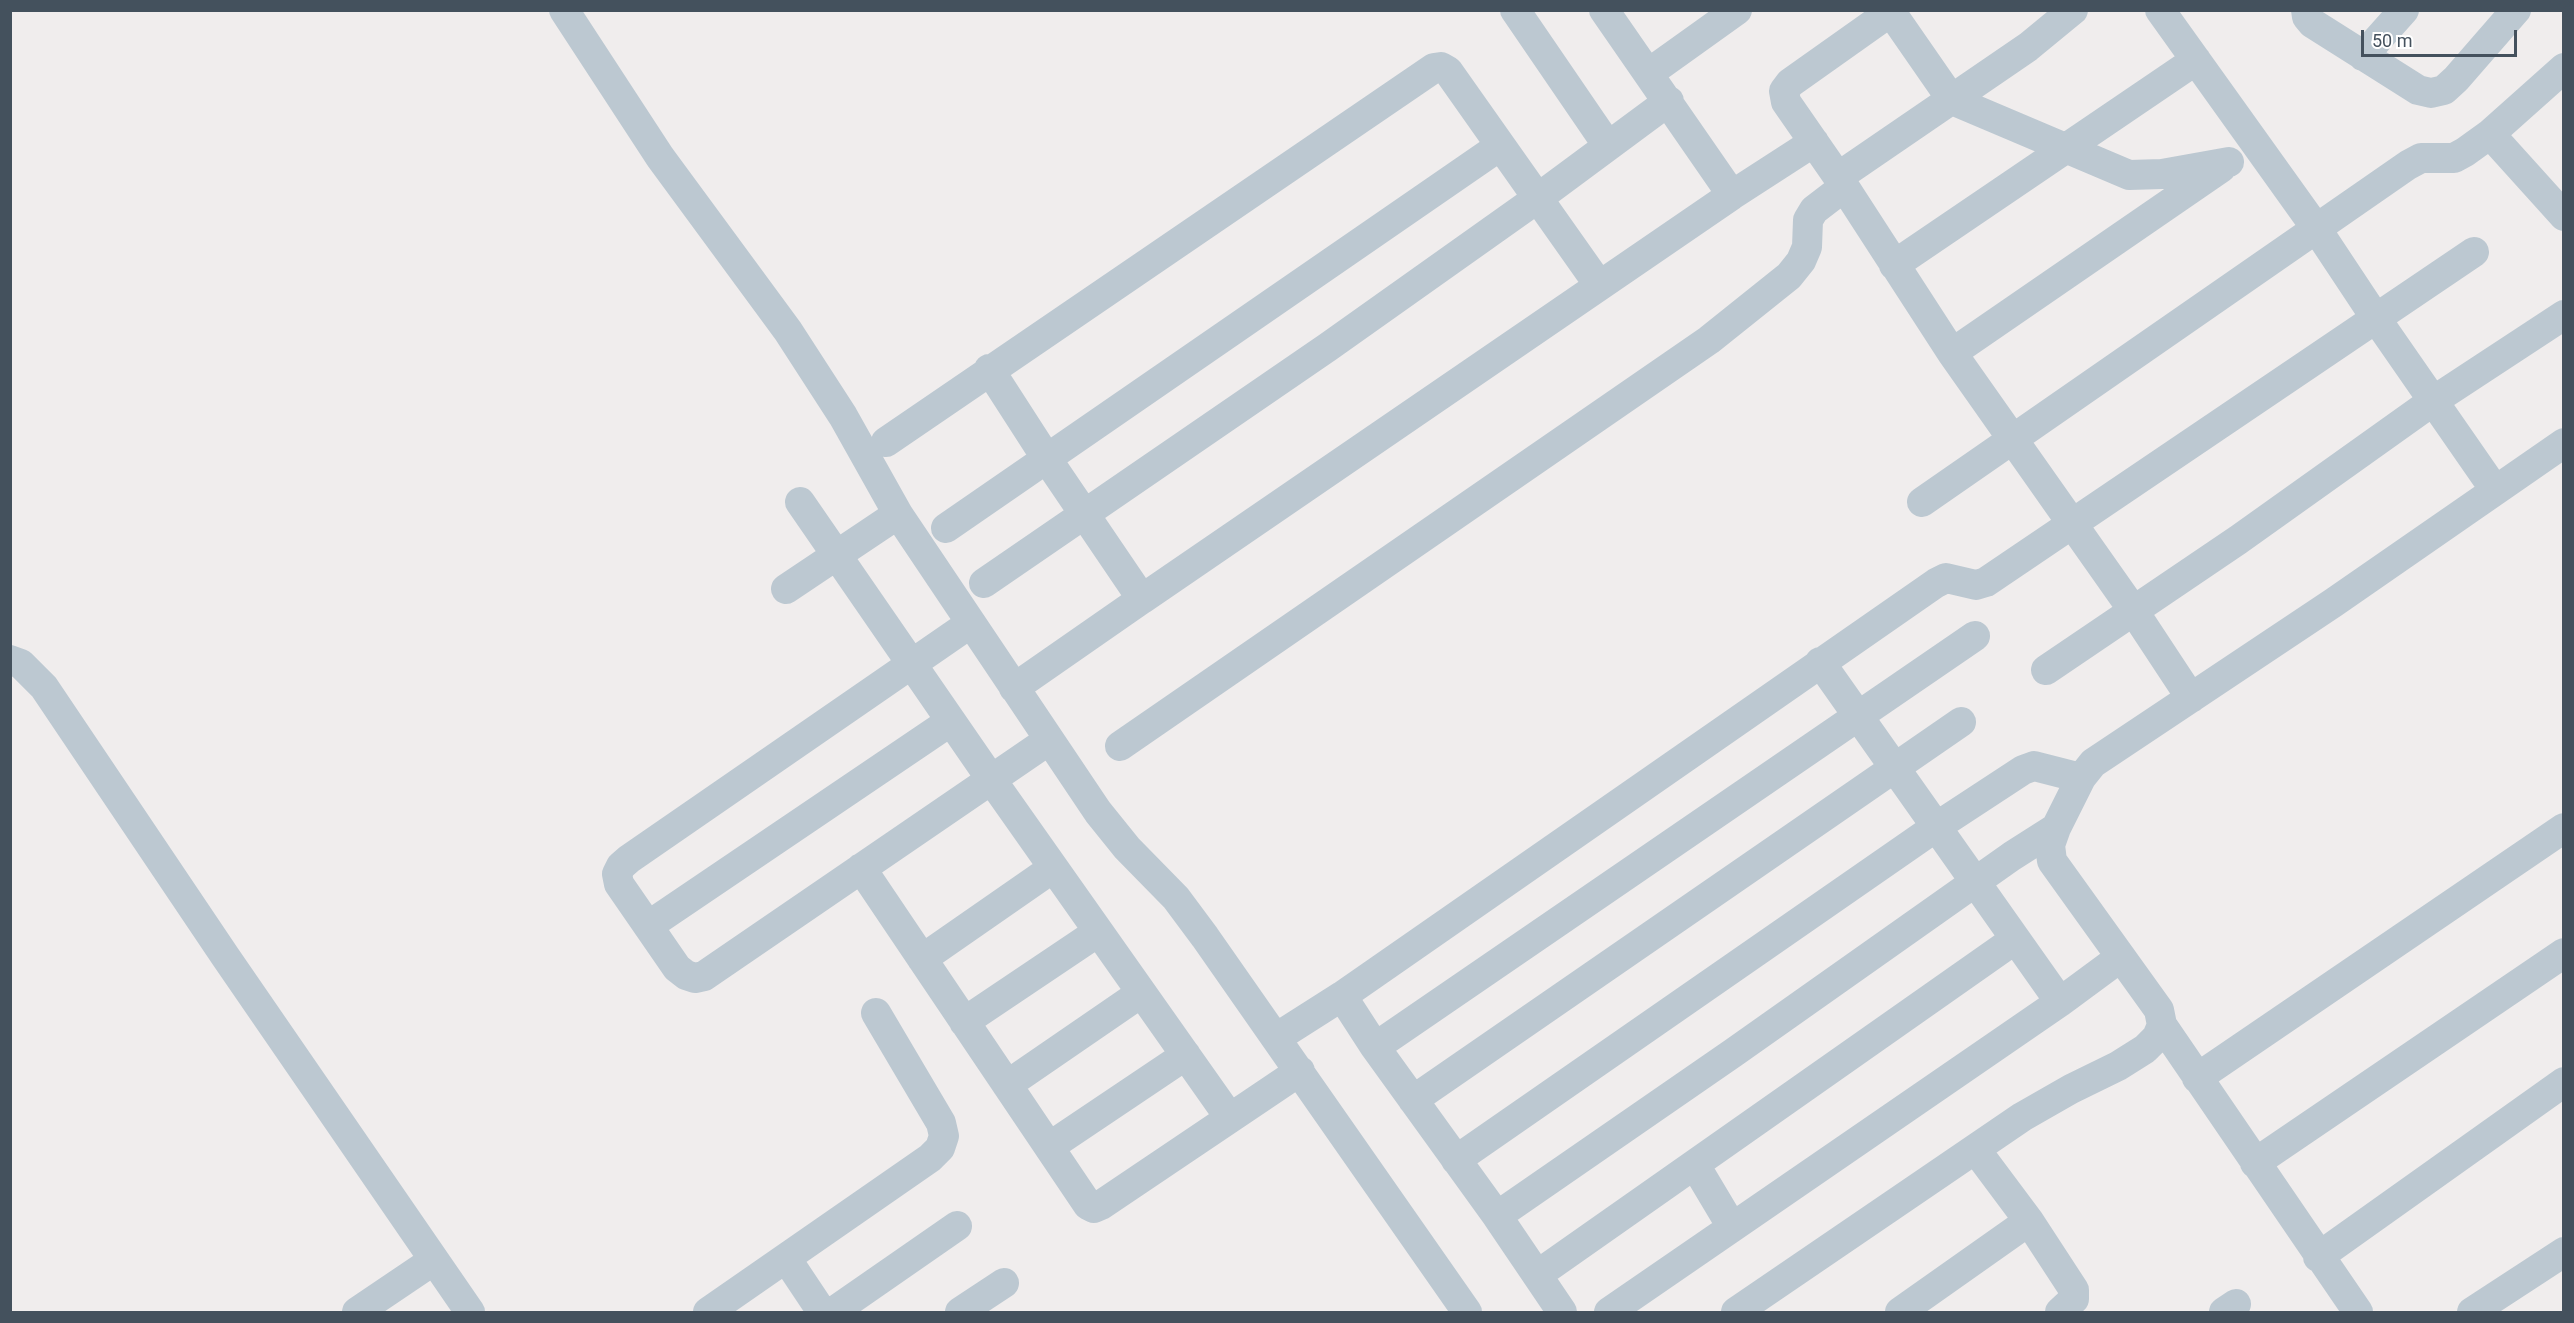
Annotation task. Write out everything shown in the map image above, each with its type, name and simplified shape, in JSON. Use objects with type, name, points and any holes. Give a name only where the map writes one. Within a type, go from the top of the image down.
[{"type":"street","points":[[564,10],[660,157],[788,332],[843,416],[898,514],[1098,812],[1127,848],[1176,898],[1300,1071],[1467,1312]]},
{"type":"street","points":[[1515,10],[1608,146]]},
{"type":"street","points":[[1649,73],[1737,10]]},
{"type":"street","points":[[1120,746],[1709,340],[1789,276],[1801,261],[1807,247],[1808,220],[1814,210],[1841,182],[1952,100],[2028,48],[2073,10]]},
{"type":"street","points":[[2160,10],[2316,228],[2495,490]]},
{"type":"street","points":[[2306,10],[2307,17],[2312,23],[2418,90],[2431,93],[2444,90],[2516,10]]},
{"type":"street","points":[[2363,56],[2403,10]]},
{"type":"street","points":[[2191,698],[2133,610],[2011,440],[1952,353],[1786,102],[1784,91],[1790,83],[1892,11],[1952,100],[2129,175],[2162,174],[2229,162]]},
{"type":"street","points":[[1608,12],[1732,195]]},
{"type":"street","points":[[1894,265],[2196,60]]},
{"type":"street","points":[[886,442],[989,369],[1434,68],[1441,67],[1448,71],[1599,285]]},
{"type":"street","points":[[1922,502],[2408,165],[2421,158],[2454,158],[2490,134],[2564,68]]},
{"type":"street","points":[[984,583],[1328,347],[1538,198],[1669,101]]},
{"type":"street","points":[[2490,134],[2563,214]]},
{"type":"street","points":[[1014,688],[1599,285],[1814,142]]},
{"type":"street","points":[[1952,353],[2256,143]]},
{"type":"street","points":[[946,528],[1500,146]]},
{"type":"street","points":[[1276,1038],[1342,996],[1936,583],[1946,578],[1976,585],[1986,582],[2474,252]]},
{"type":"street","points":[[2046,670],[2247,533],[2433,401],[2564,315]]},
{"type":"street","points":[[989,369],[1142,599]]},
{"type":"street","points":[[2358,1312],[2318,1257],[2162,1025],[2159,1010],[2052,861],[2050,845],[2081,778],[2093,763],[2564,443]]},
{"type":"street","points":[[800,502],[1053,868],[1230,1118]]},
{"type":"street","points":[[786,589],[898,514]]},
{"type":"street","points":[[971,623],[621,866],[616,874],[619,884],[677,968],[695,978],[704,976],[1049,740]]},
{"type":"street","points":[[1375,1047],[1860,717],[1975,636]]},
{"type":"street","points":[[10,660],[21,664],[44,687],[225,956],[470,1312]]},
{"type":"street","points":[[1820,662],[1896,767],[2014,940],[2060,1002]]},
{"type":"street","points":[[648,926],[951,721]]},
{"type":"street","points":[[1413,1100],[1961,722]]},
{"type":"street","points":[[1456,1160],[1936,827],[2023,770],[2034,766],[2081,778]]},
{"type":"street","points":[[1497,1216],[2056,828]]},
{"type":"street","points":[[2197,1078],[2564,828]]},
{"type":"street","points":[[861,868],[1088,1205],[1094,1208],[1300,1071]]},
{"type":"street","points":[[922,959],[1053,868]]},
{"type":"street","points":[[964,1022],[1098,932]]},
{"type":"street","points":[[1537,1275],[2014,940]]},
{"type":"street","points":[[2255,1163],[2564,953]]},
{"type":"street","points":[[1609,1312],[2060,1002],[2121,957]]},
{"type":"street","points":[[1007,1085],[1141,993]]},
{"type":"street","points":[[1342,996],[1375,1047],[1497,1216],[1562,1312]]},
{"type":"street","points":[[708,1312],[930,1158],[940,1148],[944,1136],[941,1123],[876,1013]]},
{"type":"street","points":[[1736,1312],[2022,1117],[2118,1066],[2145,1049],[2157,1037],[2162,1025]]},
{"type":"street","points":[[1049,1147],[1186,1055]]},
{"type":"street","points":[[2318,1257],[2564,1082]]},
{"type":"street","points":[[1976,1150],[2029,1221],[2074,1290],[2074,1299],[2060,1312]]},
{"type":"street","points":[[1695,1165],[1732,1227]]},
{"type":"street","points":[[1900,1312],[2029,1221]]},
{"type":"street","points":[[833,1312],[957,1226]]},
{"type":"street","points":[[2564,1229],[2560,1233],[2560,1242],[2564,1247]]},
{"type":"street","points":[[2472,1312],[2564,1252]]},
{"type":"street","points":[[786,1258],[822,1312]]},
{"type":"street","points":[[357,1312],[434,1260]]},
{"type":"street","points":[[960,1312],[1004,1283]]}]
